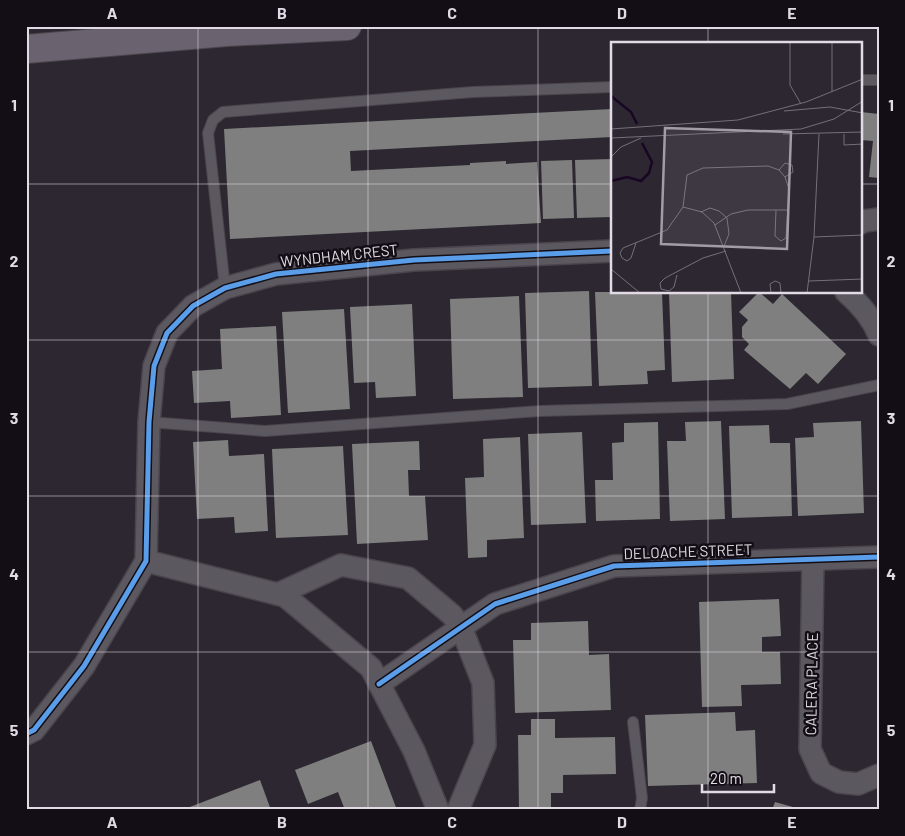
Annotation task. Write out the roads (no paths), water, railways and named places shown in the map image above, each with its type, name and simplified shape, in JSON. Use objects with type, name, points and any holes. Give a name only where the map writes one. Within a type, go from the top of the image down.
[{"type":"main road","points":[[26,49],[227,32],[347,26]]},
{"type":"street","name":"WYNDHAM CREST","points":[[146,561],[149,422],[154,366],[167,333],[193,306],[224,288],[276,274],[414,260],[611,251]]},
{"type":"street","points":[[848,294],[877,325]]},
{"type":"street","name":"DELOACHE STREET","points":[[379,684],[495,604],[614,566],[879,558]]},
{"type":"street","name":"CALERA PLACE","points":[[813,560],[810,749],[821,773],[839,782],[858,784],[879,775]]},
{"type":"street","points":[[26,734],[34,730],[84,666],[146,561],[285,596],[371,668],[414,751],[438,810]]},
{"type":"street","points":[[278,594],[342,565],[408,578],[452,615],[461,627],[483,683],[485,745],[458,810]]},
{"type":"lane","points":[[862,80],[879,80]]},
{"type":"lane","points":[[224,288],[208,133],[212,120],[223,112],[473,92],[611,87]]},
{"type":"lane","points":[[149,422],[265,431],[540,411],[786,404],[879,385]]},
{"type":"lane","points":[[633,722],[642,798],[640,810]]}]
